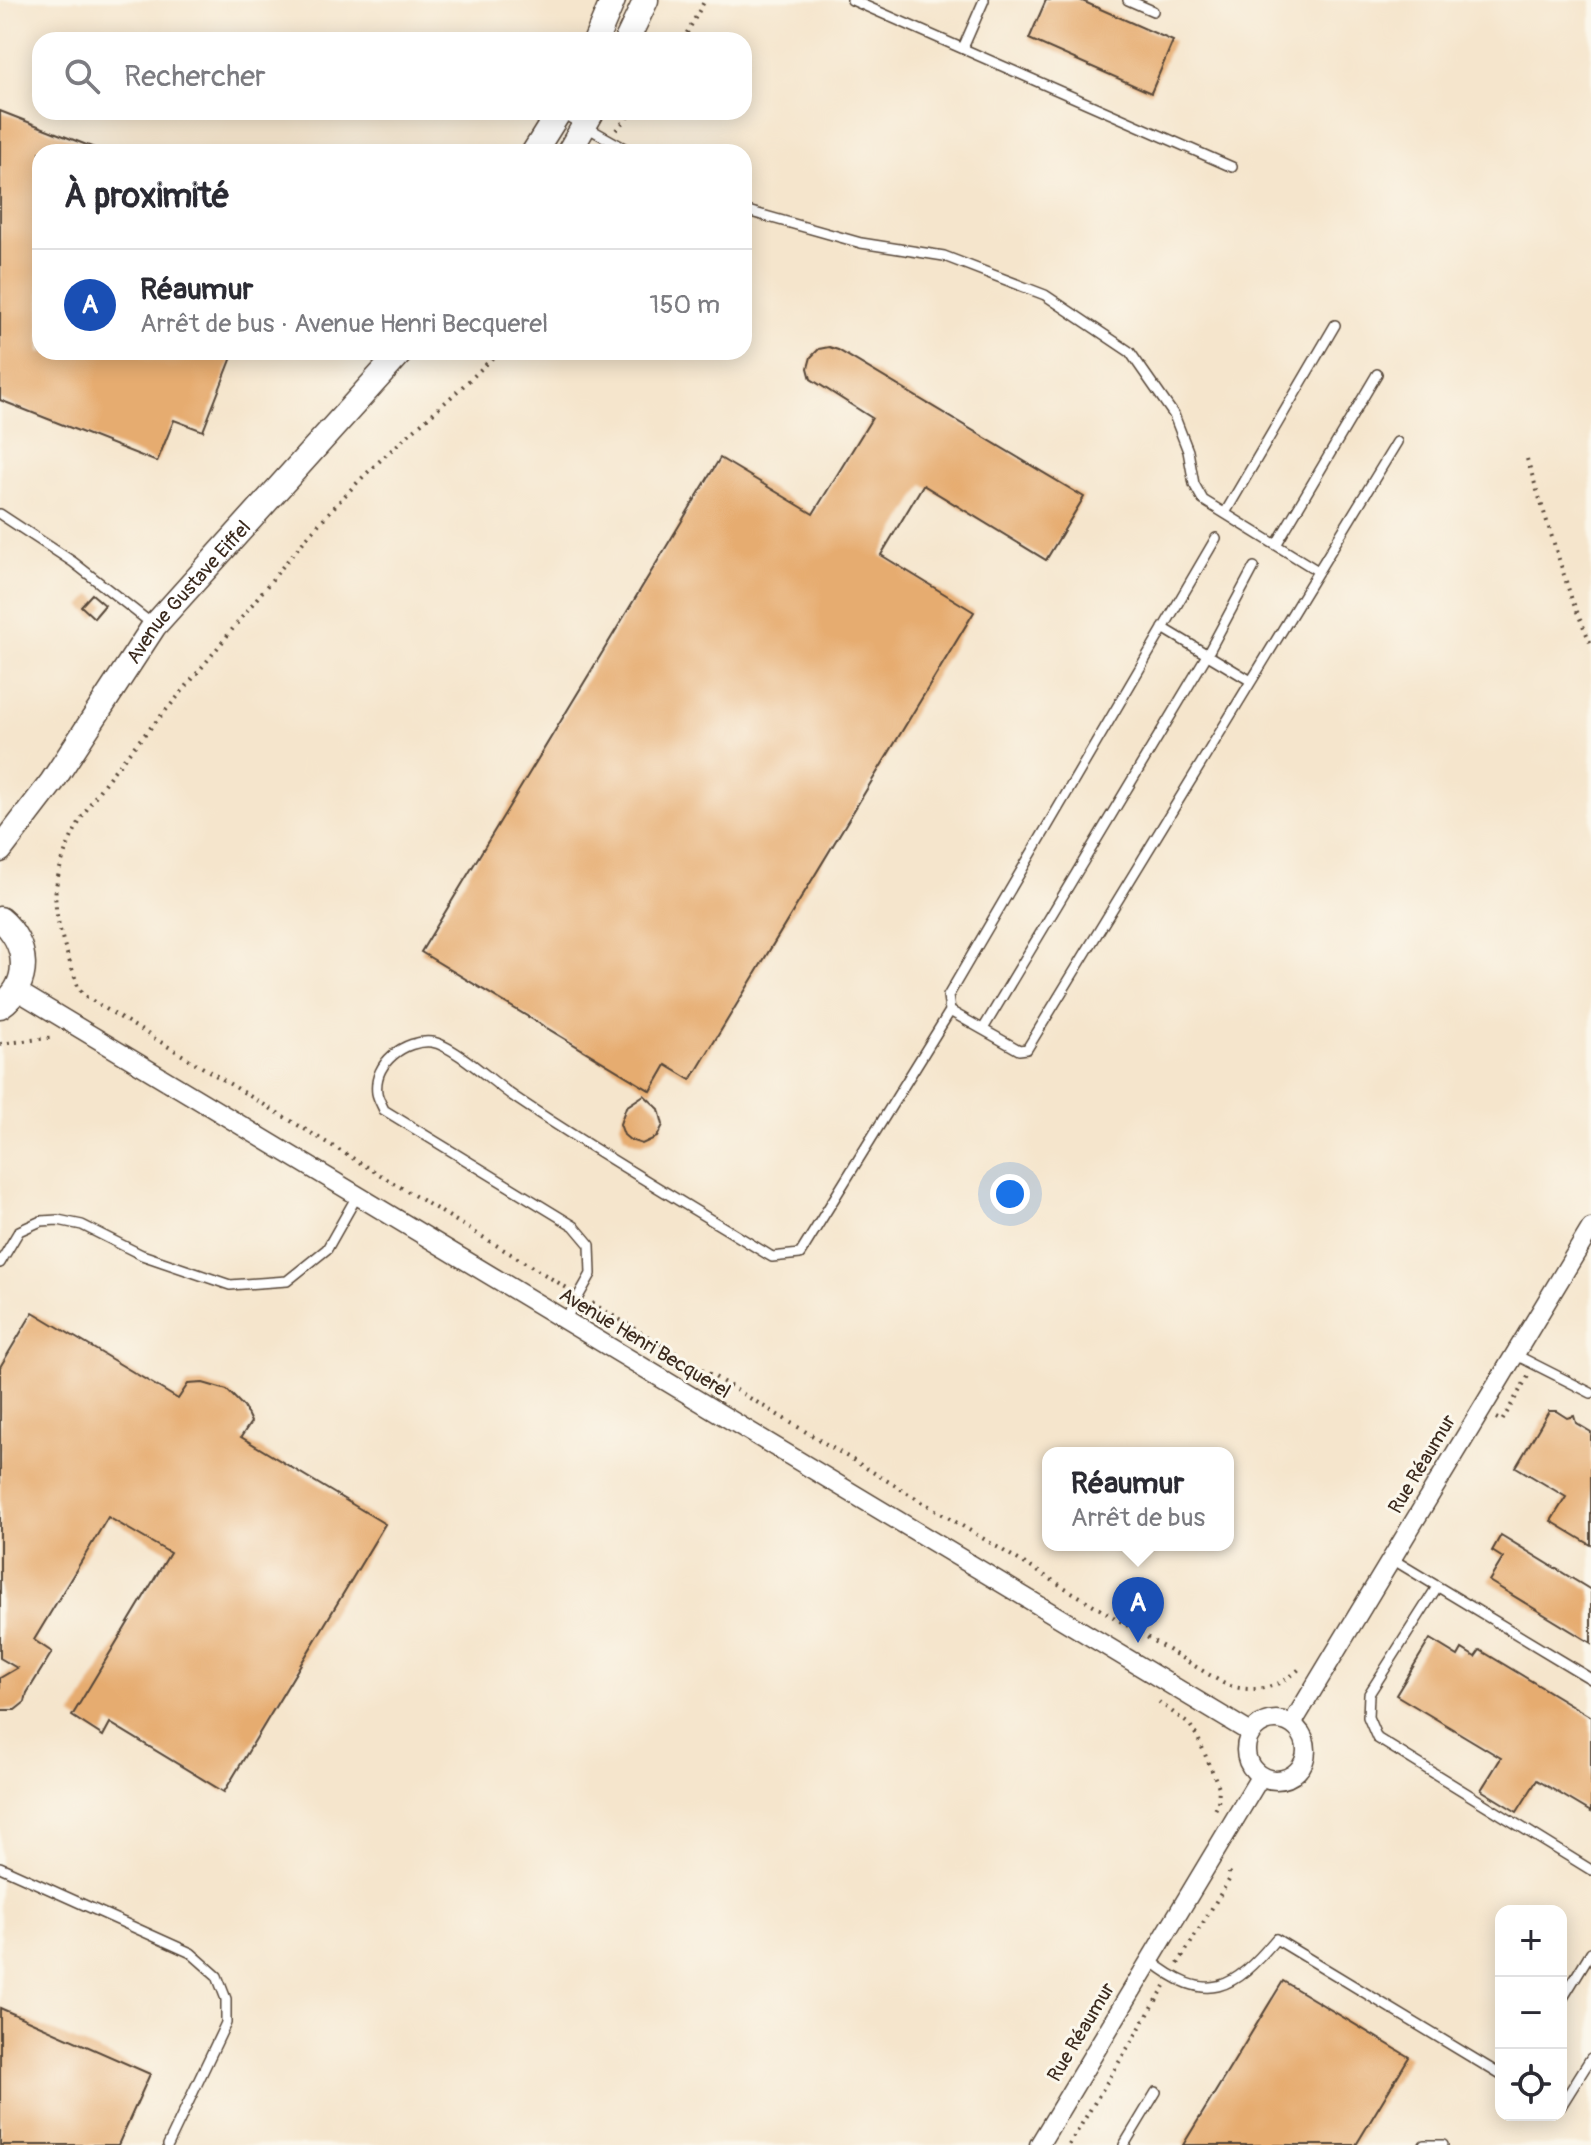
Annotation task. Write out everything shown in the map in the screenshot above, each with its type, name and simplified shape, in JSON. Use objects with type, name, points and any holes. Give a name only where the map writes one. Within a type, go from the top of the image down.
[{"type":"street","points":[[599,32],[613,0]]},
{"type":"street","points":[[631,32],[646,0]]},
{"type":"street","points":[[543,144],[570,120]]},
{"type":"street","points":[[570,144],[573,120]]},
{"type":"street","name":"Avenue Gustave Eiffel","points":[[0,850],[52,782],[154,626],[394,360]]},
{"type":"street","points":[[0,919],[20,941],[24,957],[23,974],[8,998]]},
{"type":"street","name":"Avenue Henri Becquerel","points":[[8,998],[357,1196],[1251,1733]]},
{"type":"street","name":"Rue Réaumur","points":[[1292,1724],[1591,1228]]},
{"type":"street","points":[[1274,1720],[1292,1724],[1305,1738],[1303,1766],[1279,1781],[1260,1777],[1248,1762],[1245,1752],[1251,1733],[1265,1722],[1274,1720]]},
{"type":"street","name":"Rue Réaumur","points":[[1039,2145],[1260,1777]]},
{"type":"lane","points":[[852,0],[1232,167]]},
{"type":"lane","points":[[963,48],[984,0]]},
{"type":"lane","points":[[1128,0],[1153,11]]},
{"type":"lane","points":[[580,120],[618,144]]},
{"type":"lane","points":[[752,212],[861,243],[944,256],[1045,295],[1130,352],[1174,415],[1188,451],[1194,484],[1203,500],[1318,571]]},
{"type":"lane","points":[[1225,513],[1335,325]]},
{"type":"lane","points":[[1276,545],[1377,374]]},
{"type":"lane","points":[[950,1011],[1019,1050],[1027,1049],[1397,442]]},
{"type":"lane","points":[[0,514],[73,562],[154,626]]},
{"type":"lane","points":[[565,1320],[591,1274],[590,1245],[574,1226],[384,1110],[377,1092],[379,1077],[388,1060],[402,1047],[435,1042],[513,1096],[772,1257],[800,1254],[950,1011],[948,996],[1216,538]]},
{"type":"lane","points":[[983,1029],[1207,655],[1254,567]]},
{"type":"lane","points":[[1163,628],[1251,681]]},
{"type":"lane","points":[[0,1263],[19,1231],[41,1221],[58,1220],[82,1225],[142,1255],[230,1285],[287,1281],[327,1249],[357,1196]]},
{"type":"lane","points":[[1514,1354],[1591,1393]]},
{"type":"lane","points":[[1391,1559],[1591,1679]]},
{"type":"lane","points":[[1437,1587],[1369,1694],[1368,1717],[1377,1738],[1591,1870]]},
{"type":"lane","points":[[0,1867],[191,1953],[217,1976],[226,1999],[226,2023],[168,2145]]},
{"type":"lane","points":[[1150,1960],[1183,1984],[1199,1988],[1229,1983],[1250,1970],[1276,1939],[1495,2071]]},
{"type":"lane","points":[[1567,1991],[1591,1952]]},
{"type":"lane","points":[[1567,2096],[1591,2058]]},
{"type":"lane","points":[[1124,2145],[1156,2092]]},
{"type":"lane","points":[[1424,2145],[1443,2145]]},
{"type":"path","points":[[687,32],[705,0]]},
{"type":"path","points":[[490,360],[445,405],[356,484],[264,589],[111,776],[81,818],[63,859],[56,890],[57,913],[78,987],[83,995],[1182,1659]]},
{"type":"path","points":[[1527,459],[1572,600],[1591,644]]},
{"type":"building","points":[[1046,0],[1080,0],[1173,41],[1151,93],[1029,39]]},
{"type":"building","points":[[0,111],[84,144],[32,144],[32,360],[231,360],[203,431],[174,420],[157,462],[0,400]]},
{"type":"building","points":[[829,347],[1084,497],[1046,560],[923,485],[881,555],[974,612],[691,1080],[666,1065],[651,1091],[421,952],[720,458],[813,514],[872,418],[811,379],[808,368],[811,357],[819,349]]},
{"type":"building","points":[[92,594],[105,605],[94,618],[81,606]]},
{"type":"building","points":[[644,1095],[659,1109],[663,1125],[657,1137],[642,1144],[624,1135],[620,1124],[626,1107]]},
{"type":"building","points":[[33,1312],[178,1399],[188,1384],[203,1383],[227,1390],[244,1407],[251,1422],[241,1437],[385,1524],[224,1792],[110,1723],[103,1736],[72,1716],[170,1553],[108,1517],[34,1640],[52,1652],[27,1693],[25,1702],[15,1710],[0,1710],[0,1678],[17,1668],[0,1658],[0,1367]]},
{"type":"building","points":[[1549,1411],[1556,1411],[1567,1418],[1574,1416],[1576,1423],[1591,1432],[1591,1545],[1551,1521],[1566,1497],[1516,1467]]},
{"type":"building","points":[[1501,1535],[1591,1590],[1591,1643],[1489,1581],[1503,1558],[1492,1551]]},
{"type":"building","points":[[1430,1639],[1458,1656],[1462,1649],[1475,1657],[1480,1650],[1591,1717],[1591,1812],[1537,1780],[1517,1812],[1481,1790],[1501,1758],[1396,1695]]},
{"type":"building","points":[[1283,1981],[1409,2057],[1356,2145],[1183,2145]]},
{"type":"building","points":[[0,2008],[150,2074],[118,2145],[0,2145]]},
{"type":"place","name":"Réaumur","points":[[1138,1643]]}]
